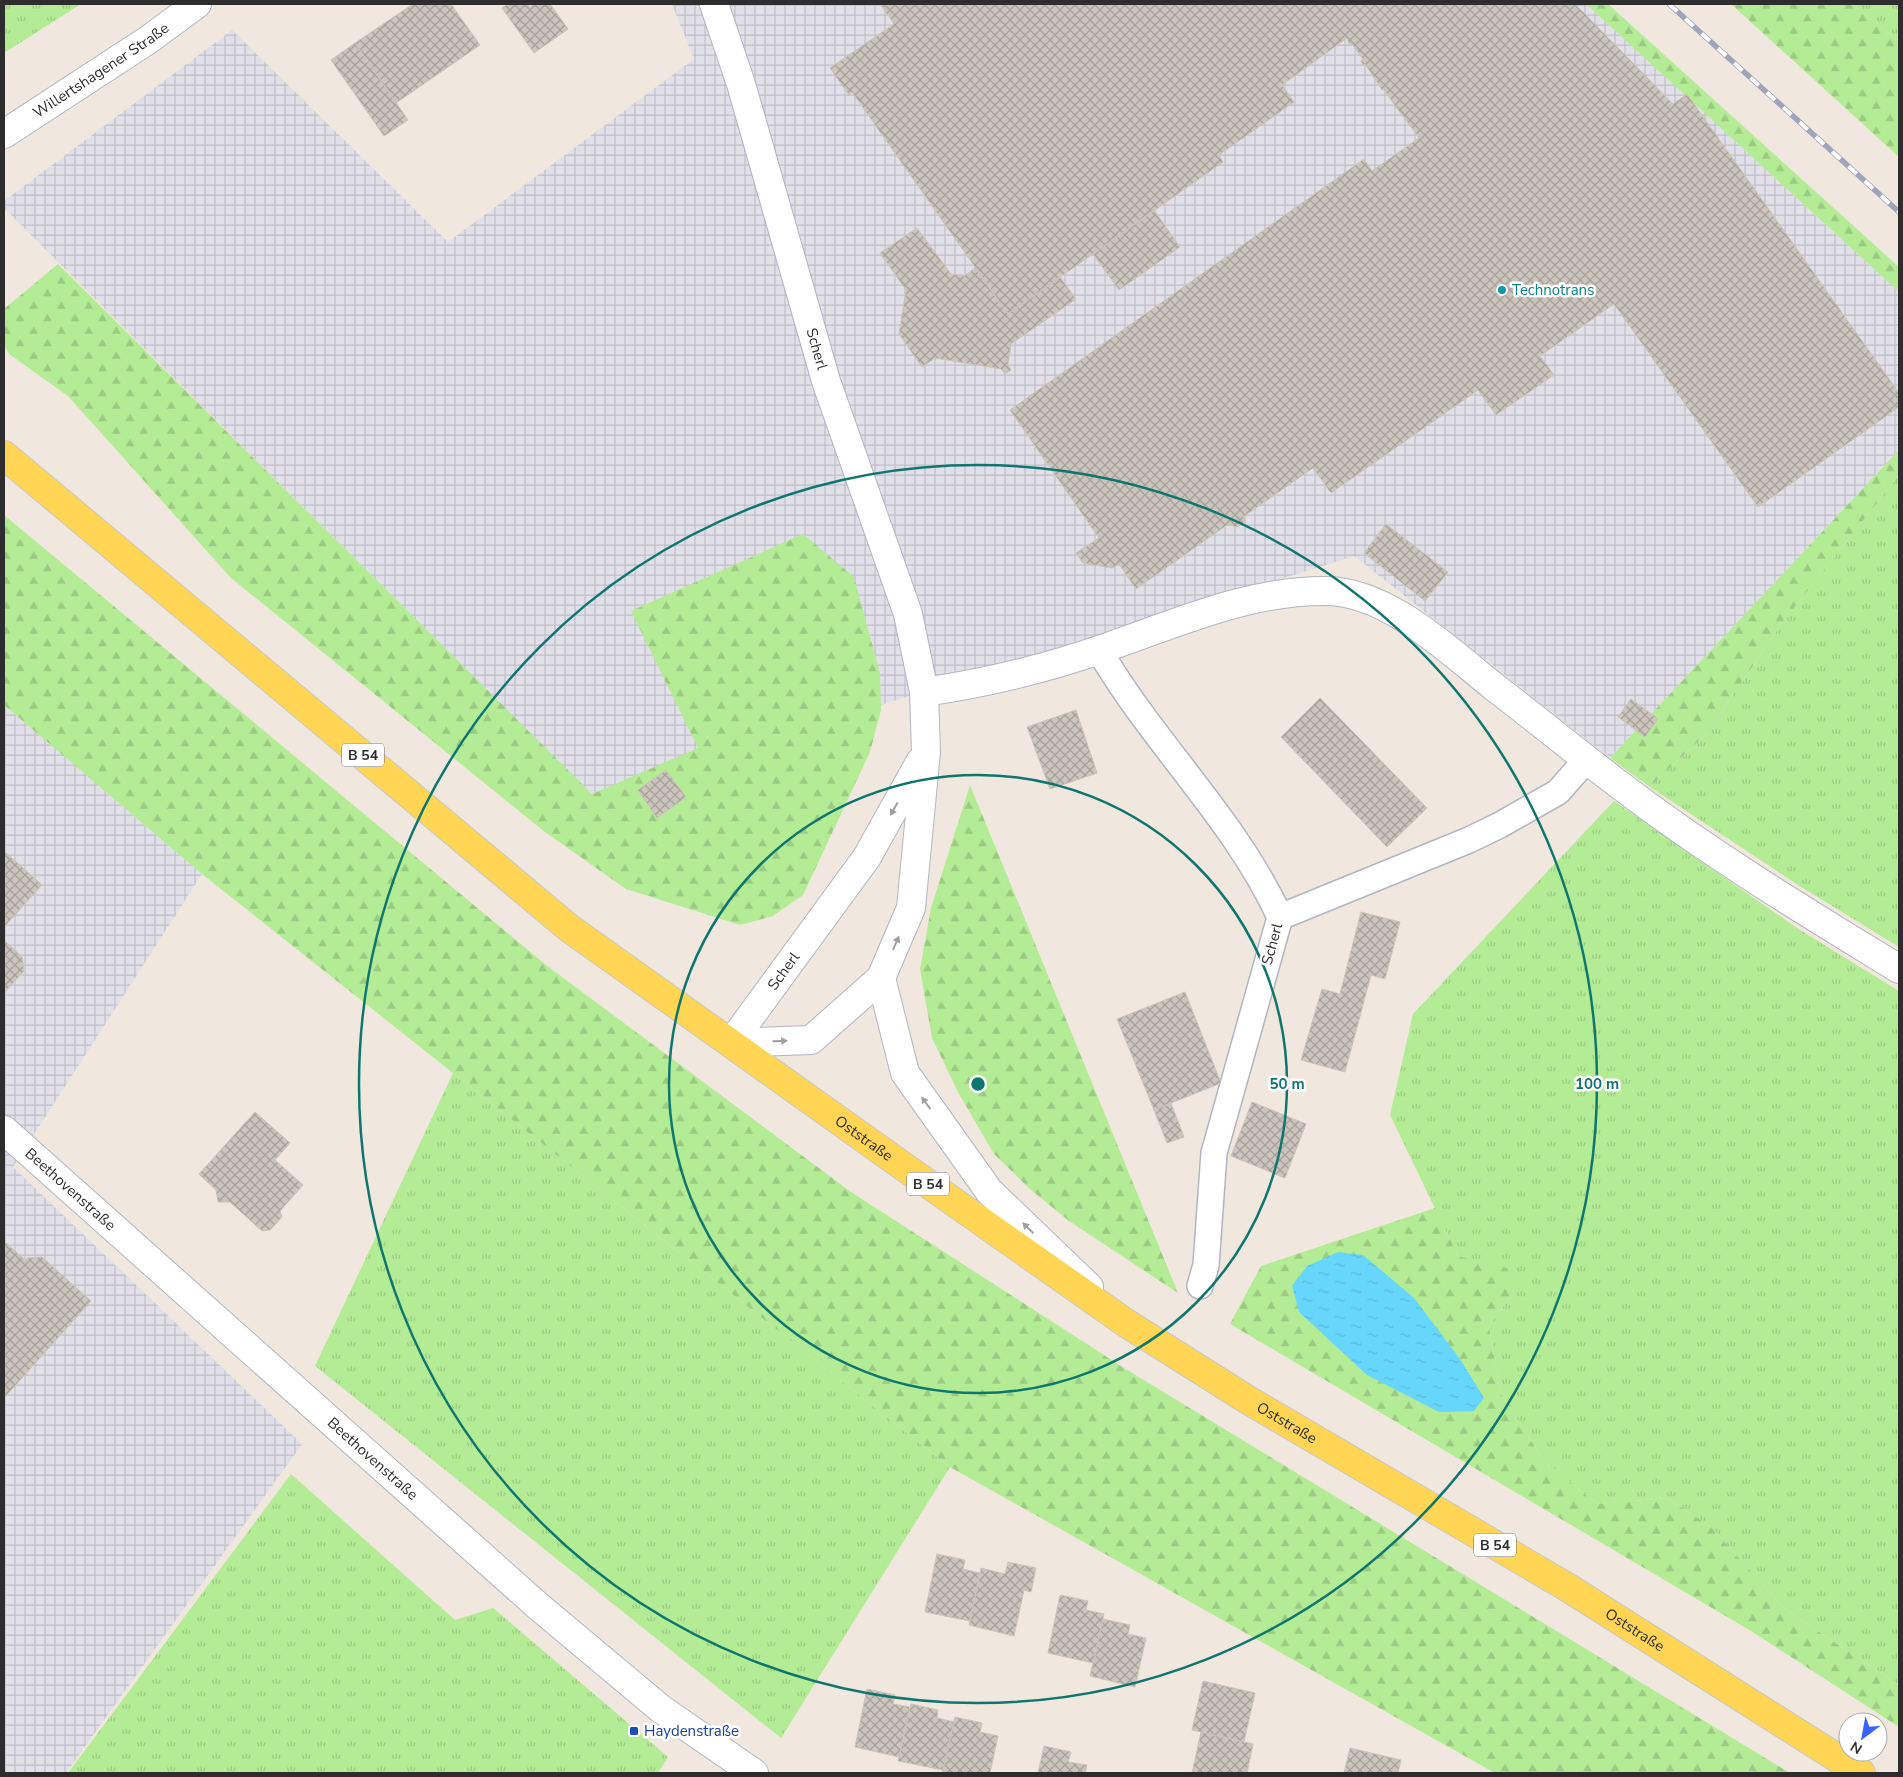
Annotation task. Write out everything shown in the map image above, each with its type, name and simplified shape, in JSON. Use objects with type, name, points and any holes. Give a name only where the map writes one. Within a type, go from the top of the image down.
[{"type":"main road","name":"B 54","points":[[4,455],[569,928],[731,1043]]},
{"type":"main road","name":"Oststraße","points":[[731,1043],[1126,1323],[1248,1400],[1567,1587],[1861,1773]]},
{"type":"street","name":"Willertshagener Straße","points":[[4,134],[148,40],[197,4]]},
{"type":"street","name":"Scherl","points":[[714,4],[741,84],[826,381],[908,614],[924,692],[926,752],[911,908],[881,978],[811,1040],[731,1043]]},
{"type":"street","points":[[924,692],[975,685],[1026,674],[1240,601],[1291,593],[1330,591],[1367,598],[1418,626],[1630,793],[1784,898],[1899,969]]},
{"type":"street","name":"Scherl","points":[[731,1043],[867,857],[926,752]]},
{"type":"street","points":[[881,978],[905,1074],[990,1191],[1126,1323]]},
{"type":"street","name":"Beethovenstraße","points":[[4,1130],[538,1606],[661,1709],[754,1773]]},
{"type":"lane","name":"Scherl","points":[[1099,650],[1118,684],[1245,851],[1280,917],[1214,1153],[1206,1265],[1200,1286]]},
{"type":"lane","points":[[1280,917],[1469,840],[1500,825],[1558,792],[1587,759]]},
{"type":"shaded area","points":[[672,4],[1586,4],[1899,292],[1899,450],[1610,758],[1354,556],[592,796],[4,208],[4,201],[232,30],[448,242],[694,59]]},
{"type":"shaded area","points":[[4,705],[202,874],[13,1167],[302,1444],[66,1773],[4,1773]]},
{"type":"green space","points":[[4,4],[81,4],[4,53]]},
{"type":"green space","points":[[1586,4],[1608,4],[1899,267],[1899,292]]},
{"type":"green space","points":[[1731,4],[1852,4],[1899,42],[1899,157]]},
{"type":"green space","points":[[1852,4],[1899,4],[1899,42]]},
{"type":"green space","points":[[58,264],[592,794],[698,748],[631,611],[803,534],[854,577],[880,674],[881,710],[870,752],[803,895],[773,916],[740,925],[626,889],[545,832],[231,578],[68,396],[9,354],[4,345],[4,309]]},
{"type":"green space","points":[[1899,450],[1899,475],[1782,623],[1707,733],[1650,787],[1610,758]]},
{"type":"green space","points":[[1899,475],[1899,947],[1798,885],[1650,787],[1707,733],[1782,623]]},
{"type":"green space","points":[[4,515],[546,965],[851,1192],[1124,1368],[1790,1773],[1495,1773],[950,1467],[202,874],[4,705]]},
{"type":"green space","points":[[970,785],[1178,1293],[1069,1221],[1030,1189],[994,1154],[959,1094],[932,1038],[920,969],[931,908]]},
{"type":"green space","points":[[1614,801],[1800,930],[1899,991],[1899,1685],[1786,1610],[1710,1526],[1667,1498],[1597,1504],[1544,1461],[1500,1392],[1489,1326],[1515,1289],[1458,1256],[1390,1115],[1413,1014]]},
{"type":"green space","points":[[453,1073],[950,1467],[781,1738],[315,1366]]},
{"type":"green space","points":[[1435,1208],[1458,1256],[1507,1268],[1515,1289],[1489,1326],[1500,1392],[1544,1461],[1597,1504],[1667,1498],[1710,1526],[1786,1610],[1899,1685],[1899,1727],[1888,1720],[1888,1712],[1876,1712],[1751,1631],[1230,1324],[1261,1266]]},
{"type":"green space","points":[[291,1474],[455,1620],[493,1608],[668,1757],[658,1773],[68,1773]]},
{"type":"water","points":[[1338,1252],[1363,1255],[1414,1298],[1460,1359],[1484,1398],[1474,1411],[1439,1412],[1367,1375],[1299,1312],[1292,1286],[1307,1266]]},
{"type":"building","points":[[413,4],[451,4],[480,45],[396,103],[355,43]]},
{"type":"building","points":[[508,4],[528,4],[530,7],[535,4],[550,4],[568,29],[534,53],[502,8]]},
{"type":"building","name":"Technotrans","points":[[880,4],[1575,4],[1673,104],[1687,94],[1899,393],[1899,407],[1758,507],[1614,304],[1540,356],[1554,375],[1496,415],[1478,390],[1331,493],[1313,468],[1243,517],[1246,521],[1238,527],[1227,525],[1136,589],[1119,564],[1112,568],[1083,563],[1076,553],[1099,538],[1010,410],[1364,159],[1372,171],[1419,138],[1382,90],[1365,64],[1363,65],[1361,61],[1363,59],[1351,43],[1349,44],[1347,38],[1282,85],[1294,102],[1219,155],[1223,162],[1008,314],[852,92],[849,95],[830,68],[894,24]]},
{"type":"building","points":[[355,43],[408,120],[384,136],[331,60]]},
{"type":"building","points":[[1154,210],[1180,247],[1119,290],[1093,254]]},
{"type":"building","points":[[917,228],[951,274],[964,276],[975,268],[1008,314],[1060,277],[1076,299],[1011,344],[1008,365],[1011,370],[1005,374],[1001,369],[935,358],[922,367],[899,334],[906,290],[880,253]]},
{"type":"building","points":[[1386,524],[1448,572],[1425,601],[1364,553]]},
{"type":"building","points":[[1320,698],[1427,808],[1387,847],[1281,737]]},
{"type":"building","points":[[1631,699],[1658,719],[1645,737],[1618,717]]},
{"type":"building","points":[[1076,710],[1097,773],[1050,789],[1027,727]]},
{"type":"building","points":[[666,770],[686,797],[657,818],[638,790]]},
{"type":"building","points":[[4,851],[42,885],[4,927]]},
{"type":"building","points":[[1361,912],[1400,922],[1385,979],[1371,975],[1345,1072],[1301,1060],[1322,989],[1340,994]]},
{"type":"building","points":[[4,940],[22,957],[24,971],[4,993]]},
{"type":"building","points":[[1185,992],[1221,1083],[1154,1110],[1117,1019]]},
{"type":"building","points":[[1252,1102],[1306,1124],[1285,1178],[1231,1156]]},
{"type":"building","points":[[1171,1103],[1184,1137],[1167,1143],[1154,1110]]},
{"type":"building","points":[[255,1112],[290,1143],[275,1160],[303,1185],[280,1211],[282,1217],[270,1230],[262,1231],[230,1202],[218,1202],[216,1190],[199,1174]]},
{"type":"building","points":[[4,1241],[25,1260],[42,1257],[91,1301],[4,1398]]},
{"type":"building","points":[[937,1554],[965,1560],[963,1569],[980,1573],[970,1621],[925,1612]]},
{"type":"building","points":[[1008,1562],[1036,1568],[1031,1592],[1024,1590],[1014,1636],[969,1625],[981,1568],[1005,1574]]},
{"type":"building","points":[[1060,1595],[1088,1601],[1086,1610],[1104,1614],[1093,1663],[1048,1653]]},
{"type":"building","points":[[1103,1619],[1130,1625],[1128,1634],[1146,1638],[1135,1687],[1090,1676]]},
{"type":"building","points":[[1203,1681],[1255,1693],[1244,1742],[1192,1730]]},
{"type":"building","points":[[867,1689],[895,1695],[893,1704],[910,1707],[899,1757],[855,1747]]},
{"type":"building","points":[[911,1704],[938,1710],[937,1718],[954,1722],[943,1770],[898,1761]]},
{"type":"building","points":[[955,1717],[982,1723],[980,1732],[998,1736],[990,1773],[942,1773]]},
{"type":"building","points":[[1201,1732],[1253,1744],[1247,1773],[1192,1773]]},
{"type":"building","points":[[1044,1746],[1071,1752],[1068,1762],[1087,1765],[1085,1773],[1038,1773]]},
{"type":"building","points":[[1350,1748],[1401,1760],[1398,1773],[1344,1773]]},
{"type":"railway","points":[[1669,4],[1899,212]]},
{"type":"place","name":"Technotrans","points":[[1502,290]]},
{"type":"place","name":"Haydenstraße","points":[[634,1731]]}]
